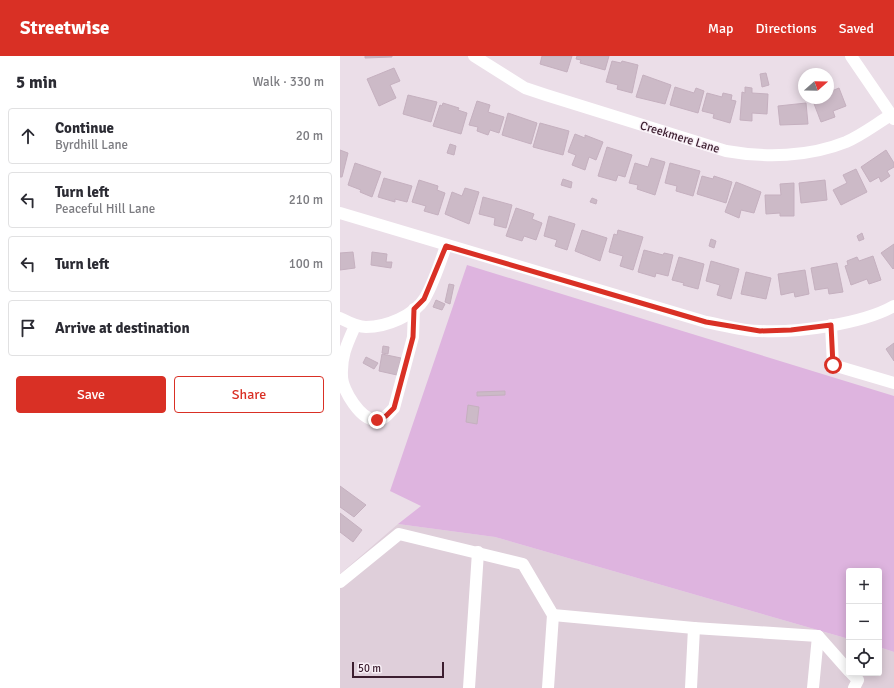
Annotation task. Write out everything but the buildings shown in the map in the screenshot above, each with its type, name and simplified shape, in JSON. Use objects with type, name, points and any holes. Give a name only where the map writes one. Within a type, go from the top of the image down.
[{"type":"street","name":"Creekmere Lane","points":[[474,56],[525,88],[726,151],[751,155],[772,156],[834,146],[858,136],[892,117]]},
{"type":"street","points":[[851,56],[892,117]]},
{"type":"street","points":[[340,213],[446,246],[706,322],[760,331],[791,330],[831,325],[875,316],[894,306]]},
{"type":"street","points":[[340,318],[355,326],[366,327],[392,323],[414,309],[424,299],[446,246]]},
{"type":"street","points":[[355,326],[344,350],[342,378],[348,396],[359,410],[369,418],[377,420],[386,416],[394,408],[413,337],[414,309]]},
{"type":"street","points":[[831,325],[833,365],[894,383]]},
{"type":"street","points":[[340,582],[399,534],[523,564],[553,615],[548,688]]},
{"type":"street","points":[[469,688],[478,552]]},
{"type":"street","points":[[553,615],[694,628],[818,636],[846,668]]},
{"type":"street","points":[[691,688],[694,628]]},
{"type":"street","points":[[813,688],[818,636]]},
{"type":"street","points":[[854,676],[858,680],[854,688]]},
{"type":"shaded area","points":[[467,265],[894,396],[894,652],[882,648],[882,568],[846,568],[846,638],[495,537],[398,524],[421,506],[390,491]]},
{"type":"shaded area","points":[[398,524],[495,537],[846,638],[846,676],[882,676],[882,648],[894,652],[894,688],[340,688],[340,574]]},
{"type":"route","points":[[377,420],[386,416],[394,408],[413,337],[414,309],[424,299],[446,246],[706,322],[735,328],[760,331],[791,330],[831,325],[833,365]]}]
